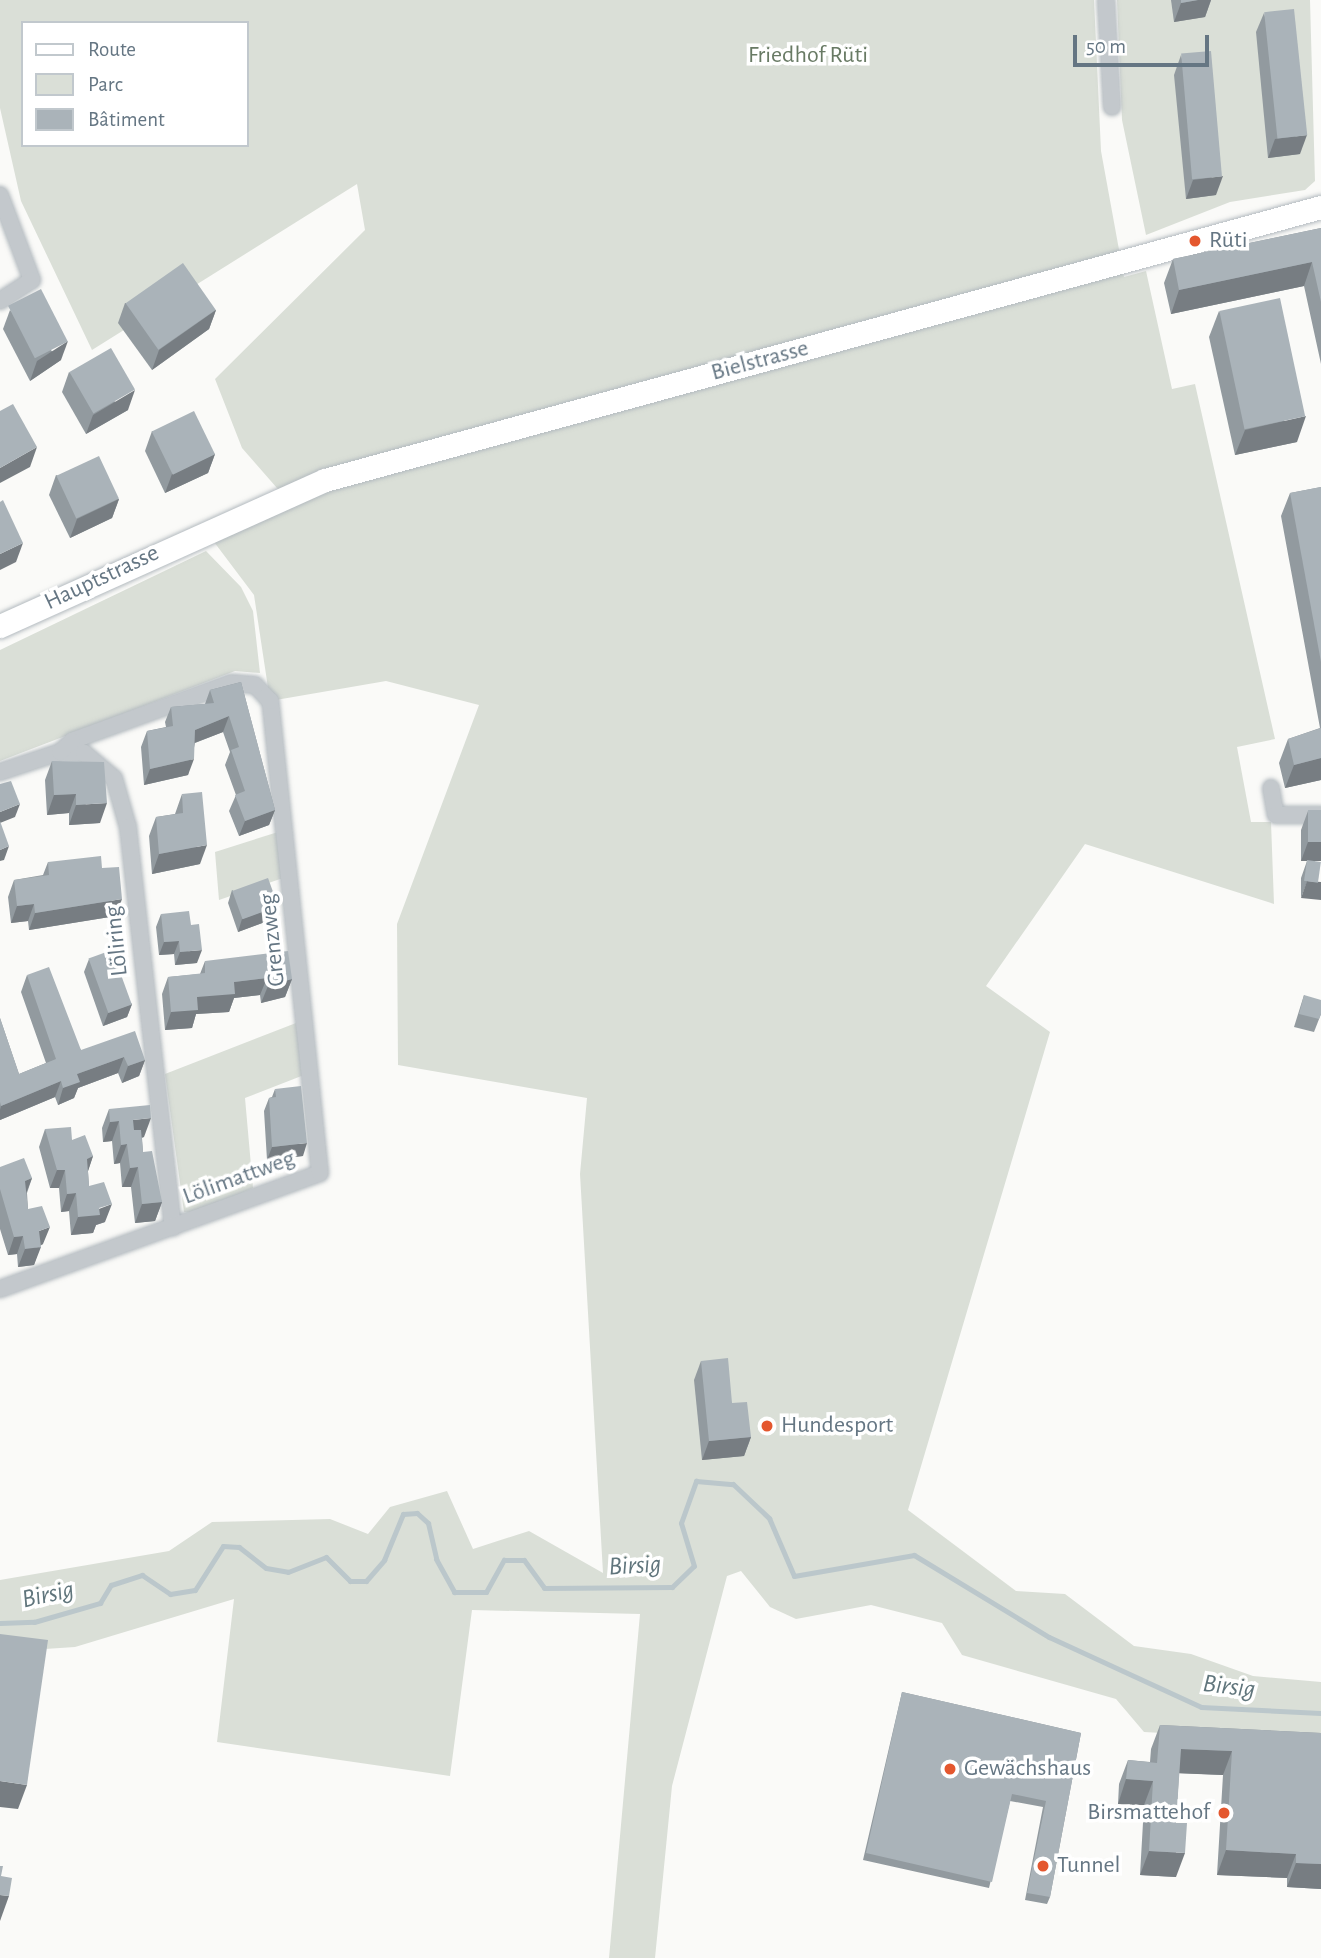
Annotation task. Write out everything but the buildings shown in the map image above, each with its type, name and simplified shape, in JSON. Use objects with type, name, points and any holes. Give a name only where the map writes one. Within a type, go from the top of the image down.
[{"type":"main road","name":"Bielstrasse","points":[[205,530],[325,480],[1321,207]]},
{"type":"main road","name":"Hauptstrasse","points":[[0,626],[205,530]]},
{"type":"street","points":[[1105,0],[1112,107]]},
{"type":"street","points":[[0,195],[32,280],[0,301]]},
{"type":"street","name":"Grenzweg","points":[[60,752],[72,741],[231,683],[255,685],[270,701],[320,1173]]},
{"type":"street","points":[[0,772],[60,752]]},
{"type":"street","name":"Löliring","points":[[60,752],[102,763],[114,778],[128,827],[173,1227]]},
{"type":"street","points":[[1271,788],[1276,815],[1321,815]]},
{"type":"street","name":"Lölimattweg","points":[[0,1289],[320,1173]]},
{"type":"green space","name":"Friedhof Rüti","points":[[0,0],[1094,0],[1101,151],[1124,277],[1146,271],[1172,389],[1195,384],[1275,739],[1237,747],[1251,822],[1271,822],[1274,904],[1085,844],[986,986],[1050,1032],[908,1510],[1016,1591],[1065,1594],[1134,1646],[1191,1654],[1253,1676],[1321,1682],[1321,1750],[1309,1741],[1144,1732],[1116,1699],[962,1655],[942,1623],[871,1605],[796,1619],[770,1607],[741,1571],[727,1576],[672,1786],[655,1958],[609,1958],[640,1614],[472,1610],[450,1776],[217,1742],[234,1599],[75,1647],[0,1652],[0,1580],[169,1551],[212,1522],[330,1519],[368,1534],[390,1507],[447,1491],[473,1549],[529,1531],[603,1573],[580,1174],[587,1098],[398,1065],[397,924],[479,705],[386,681],[270,701],[254,595],[205,530],[284,496],[242,448],[215,379],[365,230],[357,184],[92,350],[21,201],[0,108]]},
{"type":"green space","points":[[1117,0],[1310,0],[1315,181],[1305,190],[1230,202],[1146,235],[1122,120]]},
{"type":"green space","points":[[206,551],[241,587],[253,611],[260,673],[235,671],[0,761],[0,650]]},
{"type":"green space","points":[[278,832],[283,878],[219,900],[215,852]]},
{"type":"green space","points":[[296,1023],[304,1075],[245,1098],[253,1188],[196,1213],[184,1212],[165,1074]]},
{"type":"waterway","name":"Birsig","points":[[0,1623],[34,1622],[100,1603],[111,1585],[142,1575],[170,1594],[195,1590],[223,1546],[239,1547],[266,1568],[288,1572],[326,1557],[350,1581],[366,1581],[384,1560],[403,1514],[417,1513],[428,1523],[436,1559],[454,1592],[486,1592],[504,1560],[524,1560],[544,1588],[672,1587],[694,1566],[681,1523],[696,1481],[733,1484],[769,1518],[794,1576],[914,1555],[1049,1637],[1201,1707],[1321,1713]]},
{"type":"place","name":"Rüti","points":[[1195,241]]},
{"type":"place","name":"Hundesport","points":[[767,1426]]},
{"type":"place","name":"Gewächshaus","points":[[950,1769]]},
{"type":"place","name":"Birsmattehof","points":[[1224,1813]]},
{"type":"place","name":"Tunnel","points":[[1043,1866]]}]
